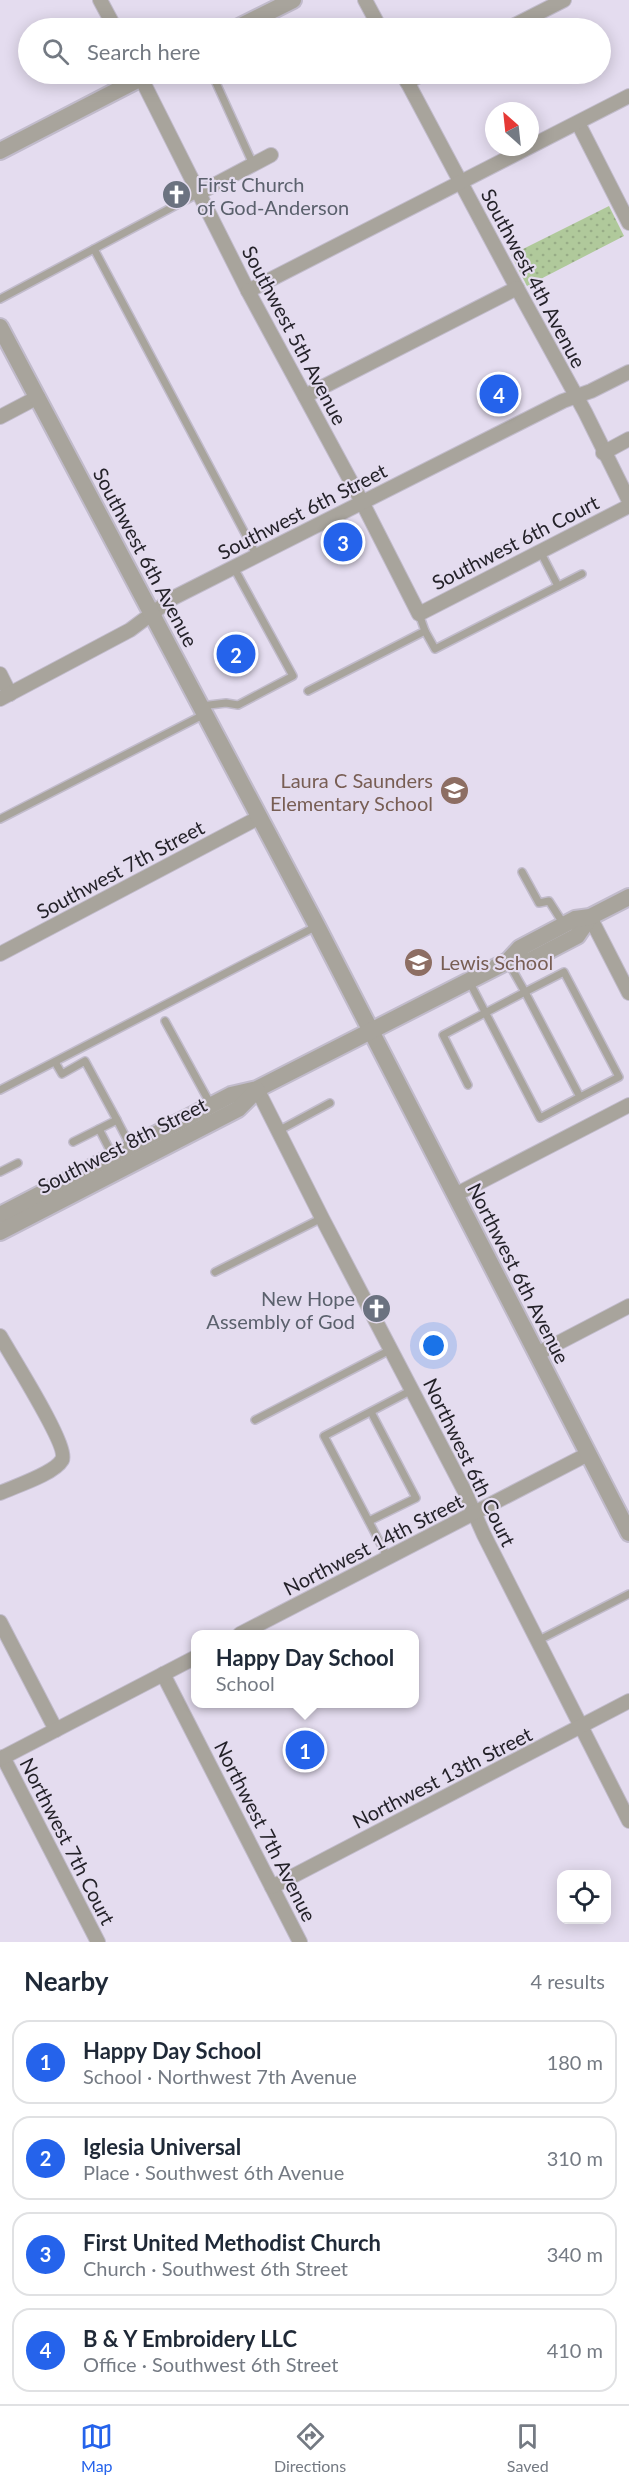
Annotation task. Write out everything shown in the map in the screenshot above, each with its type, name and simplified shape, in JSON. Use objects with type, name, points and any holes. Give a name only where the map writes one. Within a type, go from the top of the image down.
[{"type":"street","points":[[100,0],[110,18]]},
{"type":"street","points":[[257,18],[293,0]]},
{"type":"street","points":[[364,0],[374,18]]},
{"type":"street","points":[[529,18],[564,0]]},
{"type":"street","points":[[0,151],[126,84]]},
{"type":"street","name":"Southwest 5th Avenue","points":[[147,84],[248,291],[362,502],[419,614]]},
{"type":"street","name":"Southwest 4th Avenue","points":[[408,84],[576,396],[629,501]]},
{"type":"street","points":[[248,291],[629,96]]},
{"type":"street","points":[[578,123],[629,223]]},
{"type":"street","points":[[199,193],[271,155]]},
{"type":"street","points":[[305,396],[517,288]]},
{"type":"street","name":"Southwest 6th Avenue","points":[[0,327],[371,1031]]},
{"type":"street","name":"Southwest 6th Street","points":[[5,696],[98,648],[173,598],[362,502],[629,372]]},
{"type":"street","points":[[0,417],[38,397]]},
{"type":"street","points":[[603,453],[629,439]]},
{"type":"street","name":"Southwest 6th Court","points":[[419,614],[629,506]]},
{"type":"street","points":[[0,674],[5,696]]},
{"type":"street","name":"Southwest 7th Street","points":[[0,954],[258,818]]},
{"type":"street","name":"Southwest 8th Street","points":[[0,1215],[231,1095],[257,1089],[508,961],[520,948],[575,919],[590,917],[629,897]]},
{"type":"street","points":[[590,917],[629,993]]},
{"type":"street","name":"Southwest 8th Street","points":[[508,961],[531,960],[577,936],[590,917]]},
{"type":"street","name":"Northwest 6th Avenue","points":[[371,1031],[588,1454],[624,1514],[629,1533]]},
{"type":"street","name":"Southwest 8th Street","points":[[0,1232],[238,1109],[257,1089]]},
{"type":"street","name":"Northwest 6th Court","points":[[257,1089],[464,1490],[629,1821]]},
{"type":"street","points":[[455,1195],[629,1105]]},
{"type":"street","points":[[537,1354],[629,1306]]},
{"type":"street","points":[[0,1336],[63,1448],[62,1460],[45,1473],[0,1493]]},
{"type":"street","name":"Northwest 14th Street","points":[[250,1630],[588,1454]]},
{"type":"street","points":[[0,1622],[56,1730]]},
{"type":"street","points":[[2,1758],[191,1659]]},
{"type":"street","name":"Northwest 7th Avenue","points":[[163,1674],[300,1942]]},
{"type":"street","name":"Northwest 13th Street","points":[[272,1887],[629,1701]]},
{"type":"street","name":"Northwest 7th Court","points":[[2,1758],[98,1942]]},
{"type":"lane","points":[[217,84],[254,164]]},
{"type":"lane","points":[[0,299],[199,193]]},
{"type":"lane","points":[[94,249],[257,556]]},
{"type":"lane","points":[[540,551],[558,586]]},
{"type":"lane","points":[[0,819],[203,710],[226,703],[238,705],[292,676],[234,568]]},
{"type":"lane","points":[[419,614],[435,649],[582,574]]},
{"type":"lane","points":[[308,691],[425,631]]},
{"type":"lane","points":[[522,872],[539,903],[549,901],[564,925]]},
{"type":"lane","points":[[0,1090],[317,926]]},
{"type":"lane","points":[[508,961],[580,1097]]},
{"type":"lane","points":[[468,1085],[443,1035],[485,1013],[525,992],[564,972],[619,1077],[540,1118],[485,1013],[469,981]]},
{"type":"lane","points":[[165,1021],[211,1106]]},
{"type":"lane","points":[[55,1062],[62,1074],[85,1061],[131,1147]]},
{"type":"lane","points":[[278,1131],[330,1103]]},
{"type":"lane","points":[[73,1142],[117,1120]]},
{"type":"lane","points":[[99,1129],[114,1156]]},
{"type":"lane","points":[[0,1172],[18,1163]]},
{"type":"lane","points":[[215,1272],[322,1218]]},
{"type":"lane","points":[[255,1420],[392,1349]]},
{"type":"lane","points":[[388,1558],[324,1436],[413,1390]]},
{"type":"lane","points":[[369,1521],[416,1498],[371,1412]]},
{"type":"lane","points":[[538,1640],[629,1594]]},
{"type":"green space","points":[[609,206],[624,236],[527,286],[511,255]]},
{"type":"place","name":"First Church of God-Anderson","points":[[176,195]]},
{"type":"place","name":"B & Y Embroidery LLC","points":[[499,394]]},
{"type":"place","name":"First United Methodist Church","points":[[343,542]]},
{"type":"place","name":"Iglesia Universal","points":[[236,654]]},
{"type":"place","name":"Laura C Saunders Elementary School","points":[[454,791]]},
{"type":"place","name":"Lewis School","points":[[419,962]]},
{"type":"place","name":"New Hope Assembly of God","points":[[376,1309]]},
{"type":"place","name":"Happy Day School","points":[[305,1750]]}]
